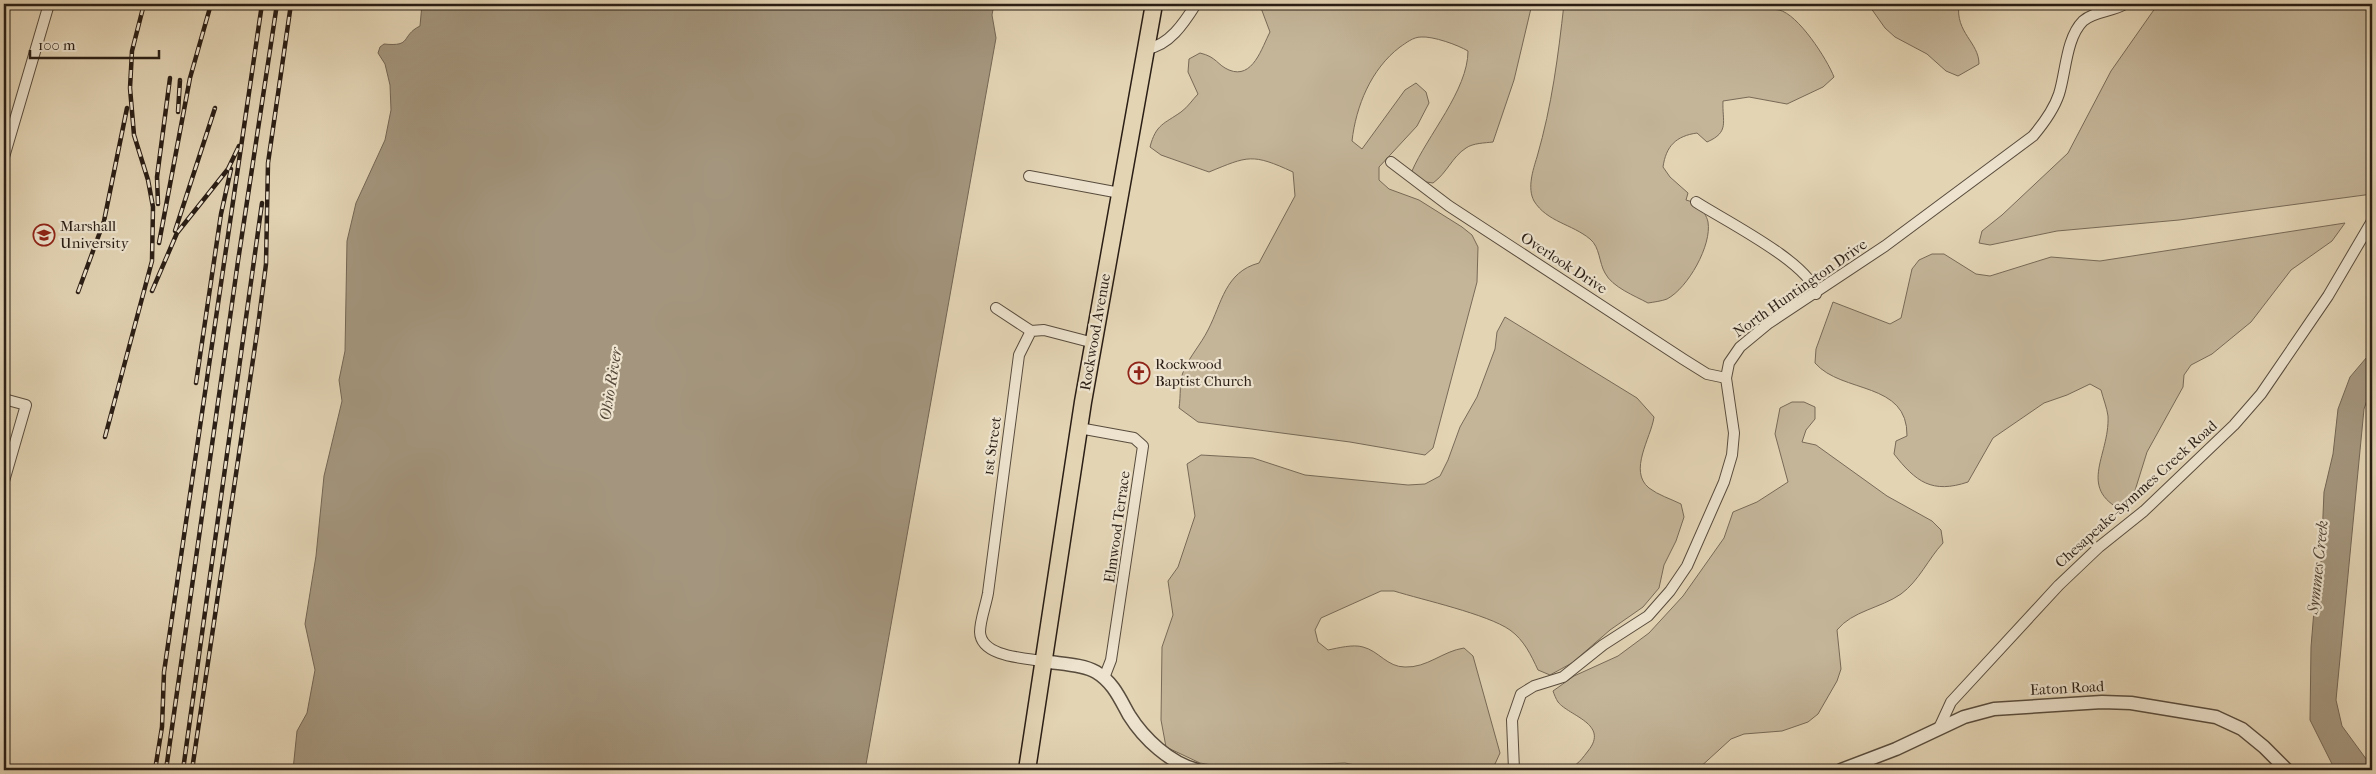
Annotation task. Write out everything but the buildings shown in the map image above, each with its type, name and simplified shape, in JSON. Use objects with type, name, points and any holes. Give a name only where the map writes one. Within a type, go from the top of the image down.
[{"type":"main road","name":"Rockwood Avenue","points":[[1027,770],[1079,428],[1154,4]]},
{"type":"street","points":[[4,157],[49,4]]},
{"type":"street","points":[[1146,49],[1155,48],[1166,40],[1181,26],[1196,4]]},
{"type":"street","name":"North Huntington Drive","points":[[1514,770],[1512,720],[1521,694],[1534,686],[1563,677],[1602,645],[1648,616],[1670,591],[1687,566],[1724,482],[1732,455],[1734,433],[1726,378],[1733,356],[1747,340],[1885,246],[2033,136],[2048,116],[2058,96],[2070,49],[2078,27],[2087,18],[2112,11],[2125,4]]},
{"type":"street","name":"Overlook Drive","points":[[1391,162],[1463,216],[1555,273],[1683,359],[1707,374],[1726,378]]},
{"type":"street","points":[[1029,176],[1120,193]]},
{"type":"street","points":[[1696,202],[1779,253],[1810,279],[1816,294]]},
{"type":"street","name":"Chesapeake-Symmes Creek Road","points":[[1939,728],[1951,702],[2060,585],[2099,547],[2144,511],[2234,425],[2261,394],[2328,296],[2372,221]]},
{"type":"street","points":[[996,308],[1031,331],[1044,330],[1094,342]]},
{"type":"street","name":"1st Street","points":[[1031,331],[1020,355],[988,593],[980,631],[986,646],[996,651],[1044,661]]},
{"type":"street","points":[[4,399],[26,405],[4,481]]},
{"type":"street","name":"Elmwood Terrace","points":[[1079,428],[1134,438],[1143,446],[1112,660],[1104,678]]},
{"type":"street","points":[[1044,661],[1090,669],[1104,678],[1117,692],[1136,726],[1146,737],[1178,762],[1197,770]]},
{"type":"street","name":"Eaton Road","points":[[1841,770],[1889,752],[1964,717],[1994,709],[2102,702],[2131,703],[2202,714],[2229,722],[2264,747],[2287,770]]},
{"type":"shaded area","points":[[1262,4],[1532,4],[1514,80],[1493,142],[1476,144],[1466,148],[1433,183],[1420,181],[1412,171],[1454,97],[1466,66],[1468,51],[1439,39],[1418,37],[1410,40],[1390,56],[1373,77],[1357,115],[1352,141],[1362,149],[1405,90],[1416,83],[1426,92],[1429,103],[1417,126],[1379,167],[1379,180],[1389,189],[1419,200],[1462,227],[1472,235],[1478,247],[1477,282],[1433,448],[1425,455],[1350,442],[1198,422],[1179,408],[1182,374],[1208,330],[1226,290],[1239,273],[1259,263],[1295,196],[1293,172],[1259,159],[1250,159],[1209,172],[1161,155],[1150,147],[1158,129],[1165,122],[1184,110],[1198,94],[1188,72],[1189,59],[1200,53],[1210,57],[1225,68],[1237,72],[1244,70],[1256,60],[1270,32],[1261,8]]},
{"type":"shaded area","points":[[1564,4],[1741,4],[1779,10],[1787,13],[1803,28],[1819,49],[1834,77],[1823,87],[1787,104],[1749,97],[1723,101],[1723,126],[1719,134],[1707,142],[1697,133],[1690,134],[1673,143],[1664,160],[1663,167],[1670,177],[1688,193],[1686,200],[1699,204],[1706,215],[1708,231],[1697,265],[1683,286],[1665,300],[1648,303],[1613,283],[1603,269],[1598,251],[1593,242],[1583,234],[1546,214],[1539,208],[1532,196],[1531,179],[1551,100]]},
{"type":"shaded area","points":[[1868,4],[1959,4],[1960,23],[1975,49],[1979,64],[1958,76],[1946,71],[1927,54],[1895,37],[1885,28]]},
{"type":"shaded area","points":[[2158,4],[2372,4],[2372,194],[2179,220],[2057,231],[1990,245],[1979,243],[1982,231],[2002,215],[2068,153],[2111,71]]},
{"type":"shaded area","points":[[2345,223],[2332,241],[2291,270],[2251,322],[2212,354],[2191,365],[2184,375],[2183,387],[2147,452],[2128,513],[2112,504],[2102,494],[2098,483],[2098,471],[2107,431],[2108,416],[2101,390],[2090,384],[2044,403],[1993,438],[1968,482],[1944,487],[1926,483],[1918,478],[1894,454],[1896,441],[1907,436],[1904,418],[1897,406],[1885,397],[1827,373],[1815,363],[1816,349],[1833,302],[1890,324],[1901,318],[1912,269],[1919,260],[1932,254],[1944,254],[1976,274],[1990,276],[2051,257],[2100,261]]},
{"type":"shaded area","points":[[1505,317],[1637,398],[1654,417],[1642,454],[1640,473],[1643,481],[1649,488],[1681,504],[1684,517],[1676,541],[1664,565],[1659,588],[1643,607],[1610,630],[1572,663],[1550,675],[1538,670],[1530,653],[1519,638],[1500,624],[1471,613],[1394,591],[1381,591],[1321,618],[1315,630],[1318,642],[1328,650],[1359,646],[1369,649],[1388,662],[1405,667],[1421,665],[1449,652],[1464,648],[1473,656],[1500,753],[1495,764],[1483,769],[1380,770],[1345,763],[1224,767],[1200,763],[1166,747],[1161,720],[1162,647],[1173,615],[1168,581],[1178,567],[1195,516],[1187,464],[1201,455],[1253,458],[1305,475],[1408,485],[1425,484],[1440,476],[1448,460],[1460,427],[1477,397],[1495,349],[1497,332]]},
{"type":"shaded area","points":[[1792,402],[1804,402],[1815,407],[1815,419],[1806,430],[1802,442],[1816,445],[1887,496],[1932,521],[1941,530],[1943,543],[1913,583],[1901,594],[1851,618],[1837,630],[1841,669],[1837,681],[1818,714],[1808,722],[1782,731],[1744,734],[1731,739],[1697,770],[1560,770],[1574,766],[1579,762],[1593,742],[1594,734],[1591,727],[1558,702],[1553,691],[1574,676],[1618,656],[1649,633],[1683,596],[1724,538],[1733,512],[1757,502],[1788,482],[1775,434],[1780,408]]},
{"type":"water","name":"Ohio River","points":[[422,4],[994,4],[992,15],[996,38],[865,770],[293,770],[297,731],[307,713],[315,670],[305,624],[316,556],[324,476],[342,401],[339,380],[345,351],[347,241],[356,203],[385,140],[391,110],[390,85],[385,64],[378,53],[380,47],[384,44],[399,44],[403,42],[410,33],[420,26]]},
{"type":"water","points":[[2372,351],[2372,386],[2364,409],[2336,700],[2342,726],[2372,767],[2372,770],[2335,770],[2310,720],[2311,647],[2315,598],[2321,562],[2324,492],[2333,454],[2338,409],[2350,377]]},
{"type":"railway","points":[[105,437],[152,261],[153,207],[148,180],[134,135],[130,88],[132,51],[144,4]]},
{"type":"railway","points":[[159,243],[190,78],[211,4]]},
{"type":"railway","points":[[155,770],[162,727],[164,672],[262,4]]},
{"type":"railway","points":[[166,770],[238,261],[277,4]]},
{"type":"railway","points":[[192,770],[258,326],[266,264],[268,163],[291,4]]},
{"type":"railway","points":[[158,204],[157,177],[170,78]]},
{"type":"railway","points":[[178,112],[180,80]]},
{"type":"railway","points":[[78,292],[104,221],[127,108]]},
{"type":"railway","points":[[175,231],[215,108]]},
{"type":"railway","points":[[152,291],[177,233],[228,169],[239,146]]},
{"type":"railway","points":[[196,383],[221,214],[231,169]]},
{"type":"railway","points":[[183,770],[262,203]]},
{"type":"place","name":"Marshall University","points":[[44,235]]},
{"type":"place","name":"Rockwood Baptist Church","points":[[1139,373]]},
{"type":"water label","name":"Symmes Creek","points":[[2317,567]]}]
